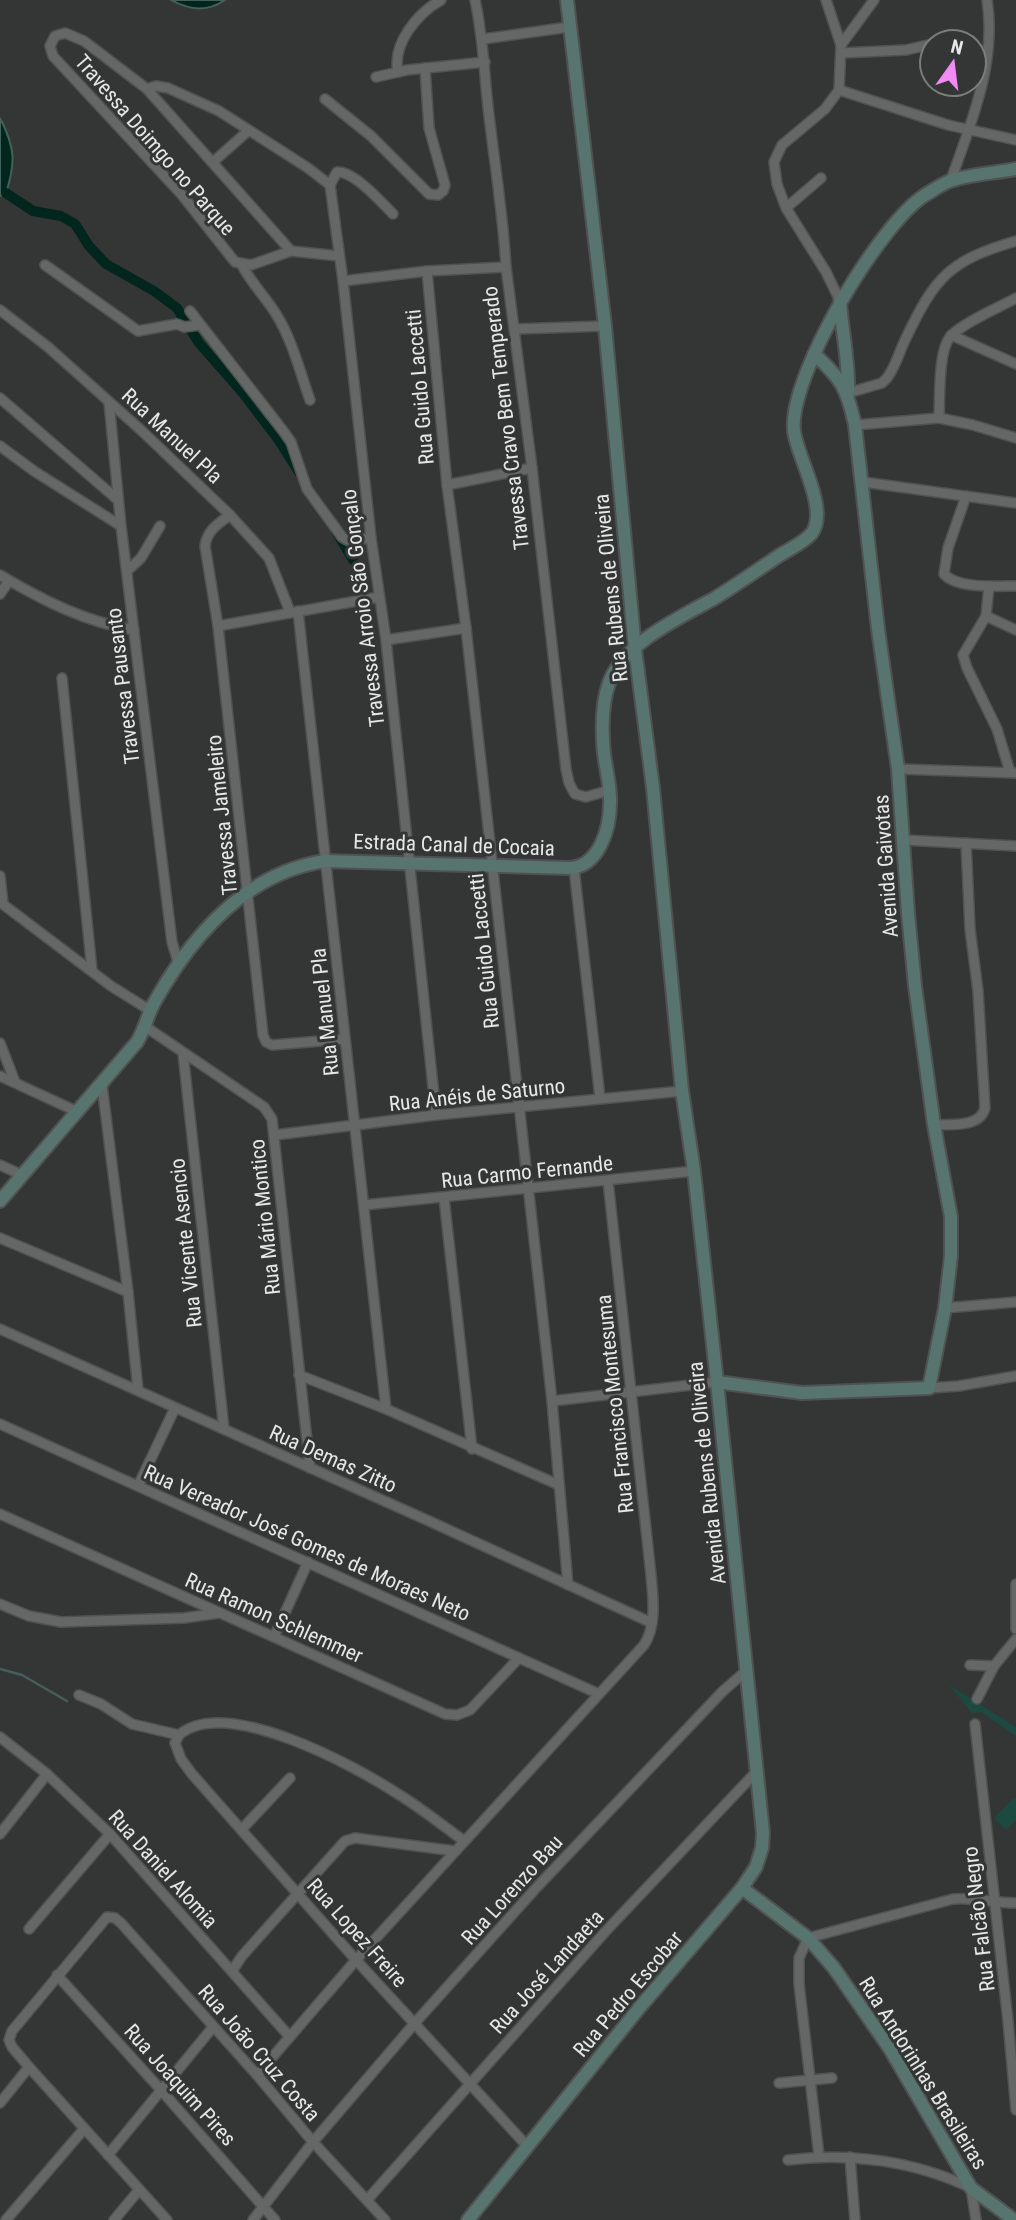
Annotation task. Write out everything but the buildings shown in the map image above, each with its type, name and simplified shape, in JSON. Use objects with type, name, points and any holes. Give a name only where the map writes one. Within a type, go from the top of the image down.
[{"type":"street","points":[[398,72],[400,50],[409,30],[428,8],[441,0]]},
{"type":"street","name":"Travessa Cravo Bem Temperado","points":[[475,0],[483,39],[506,267],[567,776],[572,789],[581,797],[610,790]]},
{"type":"street","name":"Rua Rubens de Oliveira","points":[[567,0],[605,326],[635,649],[653,788],[682,1091],[694,1171]]},
{"type":"street","points":[[826,0],[841,49],[839,90],[825,109],[778,150],[774,162],[786,208],[841,301],[842,337],[849,369],[848,393],[881,383],[887,378],[941,278],[976,254],[1016,241]]},
{"type":"street","points":[[841,49],[874,0]]},
{"type":"street","points":[[987,0],[990,31],[988,56],[969,130],[951,180],[1016,169]]},
{"type":"street","points":[[483,39],[569,27]]},
{"type":"street","name":"Travessa Doimgo no Parque","points":[[242,265],[233,260],[182,195],[53,56],[50,46],[60,34],[75,36],[148,89],[291,251]]},
{"type":"street","points":[[841,49],[906,50],[918,47]]},
{"type":"street","points":[[376,77],[425,68],[485,62]]},
{"type":"street","points":[[325,99],[379,142],[426,191],[433,196],[438,195],[445,185],[429,128],[425,68]]},
{"type":"street","points":[[148,89],[156,86],[169,88],[219,111],[330,185],[338,171],[344,172],[358,181],[393,214]]},
{"type":"street","points":[[839,90],[931,120],[1016,140]]},
{"type":"street","points":[[213,162],[248,131]]},
{"type":"street","points":[[786,208],[821,178]]},
{"type":"street","name":"Estrada Canal de Cocaia","points":[[0,1201],[128,1054],[146,1027],[151,1011],[179,965],[210,923],[237,898],[287,871],[326,861],[575,868],[589,860],[600,848],[610,810],[610,790],[602,737],[606,696],[616,669],[635,649],[665,626],[715,598],[812,533],[815,524],[815,501],[794,426],[804,380],[814,354],[841,301],[876,248],[905,213],[925,195],[951,180]]},
{"type":"street","name":"Travessa Arroio São Gonçalo","points":[[330,185],[371,538],[386,640],[436,1115]]},
{"type":"street","points":[[310,400],[276,315],[252,284],[242,265],[251,265],[291,251],[339,256]]},
{"type":"street","points":[[45,265],[138,331],[177,324],[186,327],[199,325]]},
{"type":"street","points":[[343,281],[427,271],[506,267]]},
{"type":"street","name":"Rua Guido Laccetti","points":[[427,271],[447,485],[466,628],[552,1401],[568,1585]]},
{"type":"street","points":[[939,418],[945,348],[951,335],[1016,298]]},
{"type":"street","name":"Rua Manuel Pla","points":[[0,310],[48,347],[163,449],[230,515],[269,558],[294,611],[326,861],[386,1409]]},
{"type":"street","points":[[190,311],[285,432],[307,489],[342,537],[348,540],[371,538]]},
{"type":"street","points":[[515,329],[605,326]]},
{"type":"street","points":[[951,335],[1016,364]]},
{"type":"street","name":"Avenida Gaivotas","points":[[814,354],[834,373],[848,393],[855,425],[898,769],[913,962],[934,1125],[951,1217],[951,1256],[945,1308],[929,1388]]},
{"type":"street","points":[[0,398],[118,500]]},
{"type":"street","name":"Travessa Pausanto","points":[[109,402],[121,526],[172,943],[179,965]]},
{"type":"street","points":[[855,425],[939,418],[1016,438]]},
{"type":"street","points":[[0,446],[34,471],[121,526]]},
{"type":"street","points":[[447,485],[532,468]]},
{"type":"street","points":[[863,482],[1016,503]]},
{"type":"street","points":[[966,496],[948,548],[944,574],[952,581],[989,586],[1016,586]]},
{"type":"street","name":"Travessa Jameleiro","points":[[230,515],[207,534],[205,546],[218,626],[263,1035],[266,1042],[272,1045],[345,1039]]},
{"type":"street","points":[[127,571],[141,558],[160,526]]},
{"type":"street","points":[[0,575],[76,615],[134,630]]},
{"type":"street","points":[[0,594],[9,580]]},
{"type":"street","points":[[898,769],[1013,772],[997,729],[964,660],[964,651],[986,616],[989,586]]},
{"type":"street","points":[[218,626],[379,597]]},
{"type":"street","points":[[986,616],[1016,630]]},
{"type":"street","points":[[386,640],[466,628]]},
{"type":"street","points":[[62,678],[92,970]]},
{"type":"street","points":[[904,840],[1016,846]]},
{"type":"street","points":[[934,1125],[975,1122],[983,1115],[985,1108],[978,991],[970,929],[966,843]]},
{"type":"street","points":[[575,868],[600,1098]]},
{"type":"street","points":[[0,876],[2,903],[111,986],[151,1011]]},
{"type":"street","name":"Rua Mário Montico","points":[[146,1027],[264,1107],[272,1119],[310,1468]]},
{"type":"street","points":[[0,1043],[15,1082]]},
{"type":"street","name":"Rua Vicente Asencio","points":[[183,1053],[223,1429]]},
{"type":"street","points":[[0,1076],[78,1112]]},
{"type":"street","points":[[102,1084],[138,1390]]},
{"type":"street","name":"Rua Anéis de Saturno","points":[[275,1135],[436,1115],[682,1091]]},
{"type":"street","points":[[0,1166],[22,1175]]},
{"type":"street","name":"Rua Carmo Fernande","points":[[365,1205],[694,1171]]},
{"type":"street","name":"Avenida Rubens de Oliveira","points":[[694,1171],[757,1771]]},
{"type":"street","name":"Rua Francisco Montesuma","points":[[608,1181],[651,1575],[652,1623]]},
{"type":"street","points":[[444,1198],[472,1448]]},
{"type":"street","points":[[0,1238],[128,1292]]},
{"type":"street","points":[[945,1308],[1016,1303]]},
{"type":"street","name":"Rua Demas Zitto","points":[[0,1329],[652,1623]]},
{"type":"street","points":[[299,1374],[559,1485]]},
{"type":"street","points":[[552,1401],[717,1382],[802,1393],[959,1386],[1016,1376]]},
{"type":"street","points":[[138,1486],[175,1408]]},
{"type":"street","name":"Rua Vereador José Gomes de Moraes Neto","points":[[0,1424],[599,1694]]},
{"type":"street","name":"Rua Ramon Schlemmer","points":[[0,1514],[451,1715],[470,1710],[519,1658]]},
{"type":"street","points":[[274,1637],[309,1562]]},
{"type":"street","points":[[1016,1584],[1016,1629]]},
{"type":"street","points":[[0,1604],[29,1616],[61,1622],[173,1618],[219,1613]]},
{"type":"street","points":[[257,2075],[356,1960],[644,1645],[652,1623]]},
{"type":"street","points":[[977,1699],[994,1666],[1016,1639]]},
{"type":"street","points":[[970,1665],[994,1666]]},
{"type":"street","name":"Rua Lorenzo Bau","points":[[253,2220],[313,2142],[537,1887],[723,1691],[746,1671]]},
{"type":"street","points":[[79,1695],[101,1704],[135,1725],[159,1728],[179,1735],[191,1727],[217,1723],[254,1727],[285,1737],[373,1778],[464,1841]]},
{"type":"street","name":"Rua Falcão Negro","points":[[975,1724],[994,1903],[1013,2041],[1016,2110]]},
{"type":"street","name":"Rua Lopez Freire","points":[[179,1735],[175,1743],[181,1759],[356,1960],[528,2147]]},
{"type":"street","name":"Rua Daniel Alomia","points":[[0,1737],[47,1774],[110,1834],[289,2036]]},
{"type":"street","name":"Rua Pedro Escobar","points":[[468,2220],[640,2007],[742,1888],[756,1867],[762,1848],[757,1771]]},
{"type":"street","name":"Rua José Landaeta","points":[[367,2200],[605,1932],[757,1771]]},
{"type":"street","points":[[0,1834],[47,1774]]},
{"type":"street","points":[[242,1829],[290,1778]]},
{"type":"street","points":[[29,1929],[110,1834]]},
{"type":"street","points":[[232,1971],[242,1956],[341,1845],[350,1839],[455,1851]]},
{"type":"street","name":"Rua Andorinhas Brasileiras","points":[[742,1888],[808,1938],[834,1968],[890,2049],[971,2188],[1014,2220]]},
{"type":"street","points":[[819,2156],[799,1984],[799,1958],[808,1938],[945,1901],[974,1898],[994,1903],[1016,1903]]},
{"type":"street","name":"Rua João Cruz Costa","points":[[57,1975],[104,1919],[117,1919],[385,2220]]},
{"type":"street","points":[[57,1975],[12,2031],[9,2040],[29,2067],[167,2220]]},
{"type":"street","name":"Rua Joaquim Pires","points":[[57,1975],[275,2220]]},
{"type":"street","points":[[108,2155],[213,2027]]},
{"type":"street","points":[[0,2104],[29,2067]]},
{"type":"street","points":[[779,2083],[832,2078]]},
{"type":"street","points":[[6,2220],[84,2129]]},
{"type":"street","points":[[788,2160],[819,2156],[850,2157],[942,2176],[971,2188],[976,2220]]},
{"type":"street","points":[[850,2157],[855,2220]]},
{"type":"street","points":[[114,2220],[139,2190]]},
{"type":"shaded area","points":[[171,0],[225,0],[219,4],[198,8]]},
{"type":"shaded area","points":[[0,118],[9,138],[12,163],[6,193],[0,196]]},
{"type":"shaded area","points":[[949,1685],[1016,1727],[1016,1736],[981,1712],[972,1713]]},
{"type":"shaded area","points":[[1014,1798],[1016,1820],[1006,1830],[994,1818]]},
{"type":"waterway","points":[[6,193],[33,211],[61,216],[75,224],[89,246],[106,264],[154,291],[177,308],[199,343],[242,392],[299,472]]},
{"type":"waterway","points":[[336,531],[353,560]]},
{"type":"waterway","points":[[0,1669],[22,1675],[67,1701]]}]
